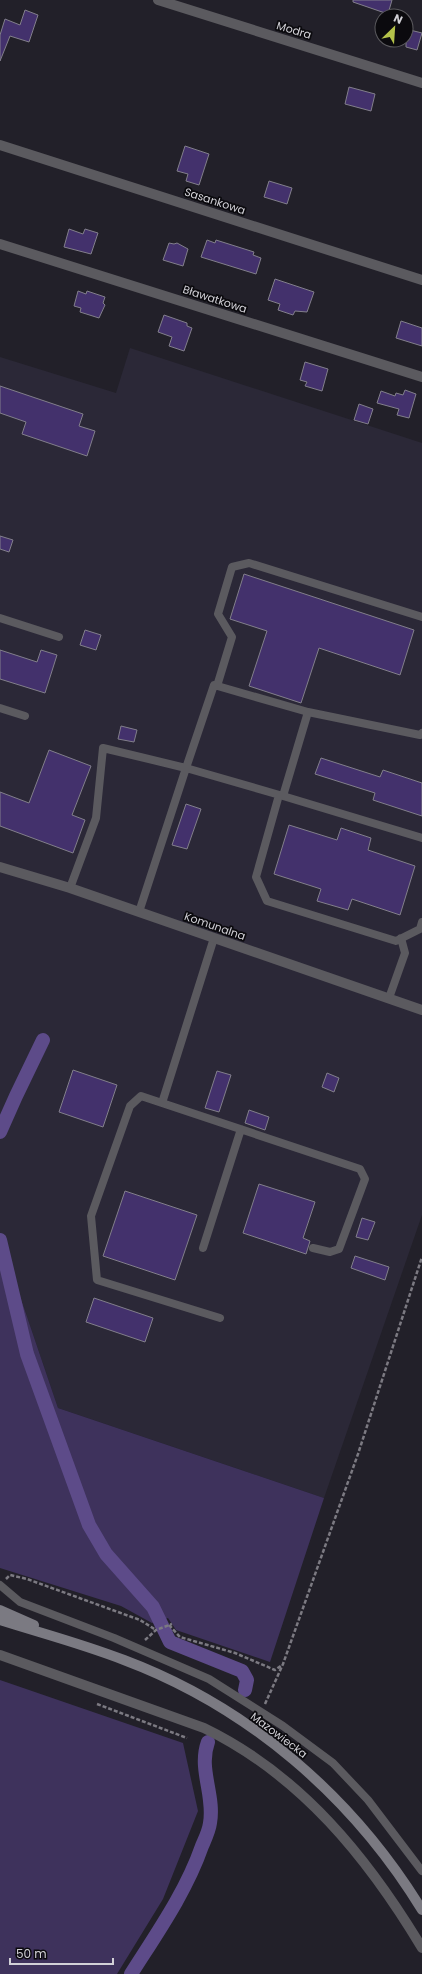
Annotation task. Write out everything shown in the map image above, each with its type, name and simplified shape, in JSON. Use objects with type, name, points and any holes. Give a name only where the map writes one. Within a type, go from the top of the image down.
[{"type":"main road","name":"Mazowiecka","points":[[0,1610],[72,1642]]},
{"type":"main road","name":"Mazowiecka","points":[[0,1620],[124,1660],[176,1683],[216,1704],[252,1727],[310,1774],[371,1838],[400,1875],[422,1910]]},
{"type":"street","name":"Modra","points":[[158,0],[422,83]]},
{"type":"street","name":"Sasankowa","points":[[0,145],[422,280]]},
{"type":"street","name":"Bławatkowa","points":[[0,244],[422,377]]},
{"type":"street","name":"Komunalna","points":[[0,867],[70,888],[422,1010]]},
{"type":"street","points":[[0,1656],[204,1728],[227,1739],[268,1766],[307,1798],[345,1838],[385,1890],[422,1948]]},
{"type":"lane","points":[[217,686],[232,637],[218,614],[232,567],[249,563],[422,617]]},
{"type":"lane","points":[[0,618],[59,636]]},
{"type":"lane","points":[[139,912],[214,685],[308,712],[420,735],[422,733]]},
{"type":"lane","points":[[0,708],[25,716]]},
{"type":"lane","points":[[308,712],[256,877],[268,901],[396,941],[420,929],[422,922]]},
{"type":"lane","points":[[70,888],[96,818],[103,748],[186,768],[422,838]]},
{"type":"lane","points":[[162,1103],[214,938]]},
{"type":"lane","points":[[389,998],[405,953],[402,938]]},
{"type":"lane","points":[[220,1318],[98,1280],[91,1216],[130,1106],[141,1096],[360,1169],[365,1179],[339,1249],[330,1252],[313,1248]]},
{"type":"lane","points":[[203,1248],[241,1129]]},
{"type":"lane","points":[[2,1582],[20,1602],[139,1649],[209,1679],[283,1726],[333,1764],[368,1800],[422,1871]]},
{"type":"path","points":[[262,1712],[283,1664],[358,1454],[422,1257]]},
{"type":"path","points":[[2,1582],[10,1575],[27,1578],[140,1620],[156,1630]]},
{"type":"path","points":[[139,1649],[156,1630],[171,1624],[180,1637],[235,1653],[275,1670],[283,1664]]},
{"type":"shaded area","points":[[130,348],[422,443],[422,1215],[324,1498],[58,1408],[0,1237],[0,357],[116,393]]},
{"type":"shaded area","points":[[0,1237],[58,1408],[324,1498],[270,1662],[176,1630],[168,1618],[152,1623],[121,1606],[0,1568]]},
{"type":"shaded area","points":[[0,1680],[183,1743],[198,1811],[163,1899],[117,1974],[0,1974]]},
{"type":"building","points":[[353,0],[392,0],[390,8],[374,9],[353,2]]},
{"type":"building","points":[[25,10],[38,15],[29,42],[10,36],[0,61],[0,35],[5,19],[20,25]]},
{"type":"building","points":[[414,31],[422,33],[417,50],[410,48],[414,48]]},
{"type":"building","points":[[349,87],[375,94],[371,111],[345,104]]},
{"type":"building","points":[[185,146],[209,154],[199,185],[186,181],[188,174],[177,171]]},
{"type":"building","points":[[269,181],[292,188],[287,204],[264,197]]},
{"type":"building","points":[[69,229],[83,234],[85,229],[98,233],[91,254],[64,247]]},
{"type":"building","points":[[207,240],[215,243],[216,240],[254,252],[253,255],[261,258],[256,274],[201,257]]},
{"type":"building","points":[[169,243],[177,243],[188,249],[183,266],[163,260]]},
{"type":"building","points":[[275,279],[314,292],[307,312],[295,311],[293,315],[278,310],[280,304],[268,300]]},
{"type":"building","points":[[78,291],[86,294],[87,291],[105,297],[103,303],[105,305],[99,318],[80,312],[81,308],[74,306]]},
{"type":"building","points":[[164,315],[187,323],[187,326],[192,328],[184,351],[169,346],[172,337],[158,332]]},
{"type":"building","points":[[401,321],[422,328],[422,346],[396,338]]},
{"type":"building","points":[[305,362],[328,369],[322,391],[305,386],[307,382],[300,380]]},
{"type":"building","points":[[0,386],[83,414],[79,426],[95,431],[87,456],[22,434],[26,422],[0,413]]},
{"type":"building","points":[[405,390],[416,394],[409,418],[397,415],[399,409],[377,403],[381,391],[395,396],[396,393],[403,395]]},
{"type":"building","points":[[359,404],[373,409],[368,424],[354,420]]},
{"type":"building","points":[[0,536],[13,540],[9,552],[0,549]]},
{"type":"building","points":[[244,574],[414,630],[400,675],[319,648],[301,703],[249,686],[267,631],[230,619]]},
{"type":"building","points":[[85,630],[101,635],[96,650],[80,645]]},
{"type":"building","points":[[0,650],[37,662],[41,650],[57,655],[45,693],[0,679]]},
{"type":"building","points":[[121,726],[137,730],[134,742],[118,739]]},
{"type":"building","points":[[49,750],[91,766],[72,815],[85,820],[73,853],[0,826],[0,792],[29,803]]},
{"type":"building","points":[[321,758],[380,777],[383,770],[422,783],[422,816],[373,800],[375,793],[315,774]]},
{"type":"building","points":[[186,804],[201,809],[187,849],[172,845]]},
{"type":"building","points":[[289,825],[337,840],[341,828],[371,838],[368,850],[415,866],[400,915],[352,899],[348,910],[317,901],[321,889],[274,874]]},
{"type":"building","points":[[73,1070],[117,1085],[103,1127],[59,1112]]},
{"type":"building","points":[[217,1071],[231,1075],[219,1112],[205,1108]]},
{"type":"building","points":[[327,1073],[339,1078],[334,1092],[322,1087]]},
{"type":"building","points":[[249,1110],[269,1117],[265,1130],[245,1123]]},
{"type":"building","points":[[259,1184],[315,1202],[303,1238],[310,1241],[306,1254],[243,1233]]},
{"type":"building","points":[[125,1191],[197,1215],[175,1280],[103,1256]]},
{"type":"building","points":[[362,1218],[375,1222],[368,1240],[356,1237]]},
{"type":"building","points":[[355,1256],[389,1267],[385,1280],[351,1268]]},
{"type":"building","points":[[94,1298],[153,1318],[145,1342],[86,1322]]},
{"type":"waterway","points":[[0,1132],[43,1040]]},
{"type":"waterway","points":[[0,1240],[27,1354],[89,1525],[106,1554],[153,1607],[170,1642],[242,1671],[247,1680],[245,1690]]},
{"type":"waterway","points":[[131,1974],[161,1928],[188,1880],[208,1832],[211,1813],[205,1762],[205,1752],[208,1742]]}]
